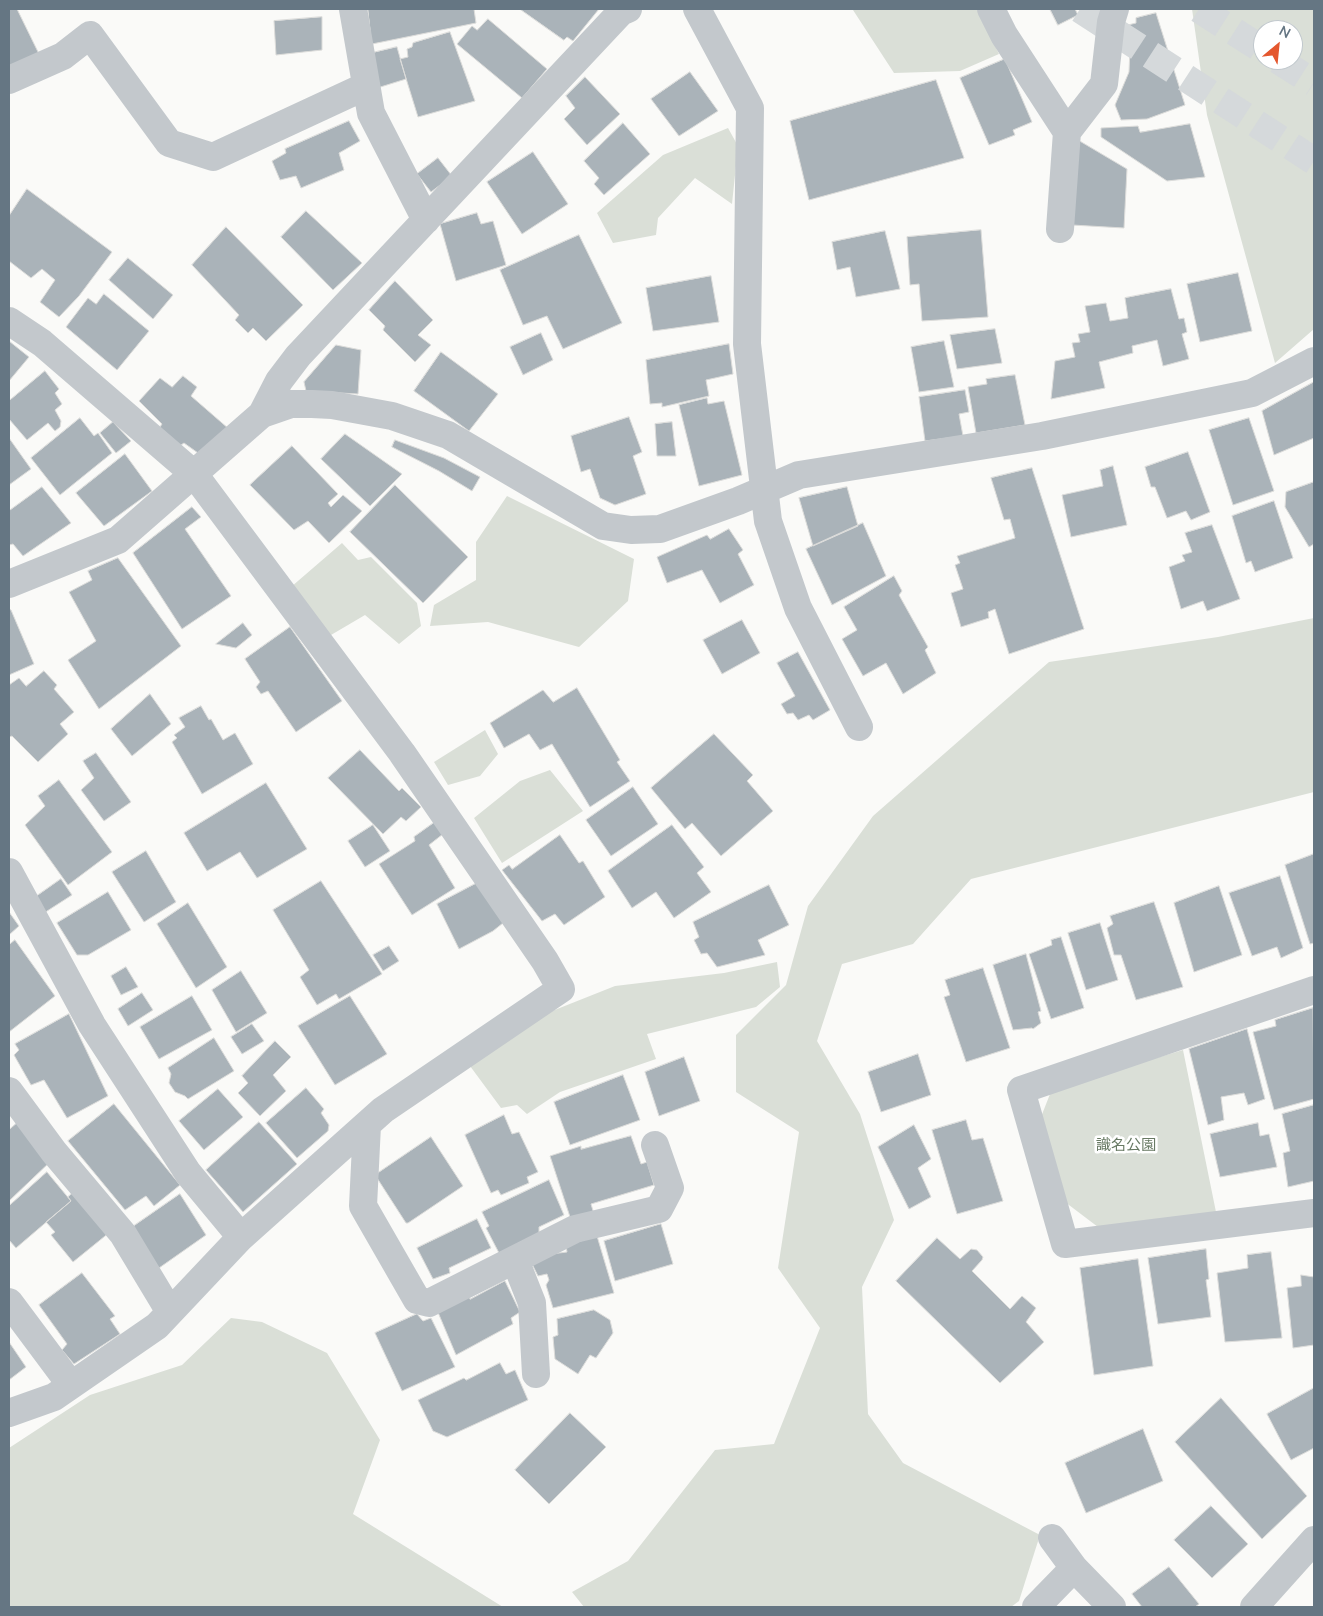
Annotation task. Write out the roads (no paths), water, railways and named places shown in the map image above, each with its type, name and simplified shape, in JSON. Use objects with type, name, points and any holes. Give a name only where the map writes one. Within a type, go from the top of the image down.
[{"type":"street","points":[[353,9],[370,113],[426,220]]},
{"type":"street","points":[[9,583],[118,540],[262,414],[279,381],[292,363],[621,12],[628,9]]},
{"type":"street","points":[[698,9],[750,108],[747,344],[768,521],[798,608],[860,727]]},
{"type":"street","points":[[991,9],[1004,35],[1067,132]]},
{"type":"street","points":[[1060,229],[1067,132],[1104,84],[1111,22],[1115,9]]},
{"type":"street","points":[[9,80],[63,56],[90,36],[169,143],[213,156],[366,86]]},
{"type":"street","points":[[9,321],[42,343],[194,474],[402,753],[545,961],[561,989],[383,1110],[241,1237],[157,1326],[54,1396],[9,1413]]},
{"type":"street","points":[[262,414],[290,404],[312,404],[332,405],[392,416],[448,435],[603,526],[631,530],[660,528],[738,501],[799,475],[1042,436],[1252,393],[1314,361]]},
{"type":"street","points":[[9,872],[92,1025],[188,1173],[241,1237]]},
{"type":"street","points":[[1314,990],[1021,1090],[1065,1244],[1314,1213]]},
{"type":"street","points":[[9,1091],[54,1152],[123,1234],[170,1312]]},
{"type":"street","points":[[367,1125],[362,1206],[416,1300],[429,1303],[575,1229],[659,1209],[670,1188],[655,1145]]},
{"type":"street","points":[[515,1260],[532,1303],[536,1374]]},
{"type":"street","points":[[9,1302],[71,1385]]},
{"type":"street","points":[[1052,1538],[1074,1568],[1112,1607]]},
{"type":"street","points":[[1254,1607],[1314,1540]]},
{"type":"street","points":[[1036,1607],[1074,1568]]},
{"type":"tunnel","points":[[1080,9],[1314,161]]},
{"type":"tunnel","points":[[1199,9],[1253,44]]},
{"type":"tunnel","points":[[1294,70],[1314,83]]},
{"type":"park label","name":"識名公園","points":[[1126,1146]]}]
